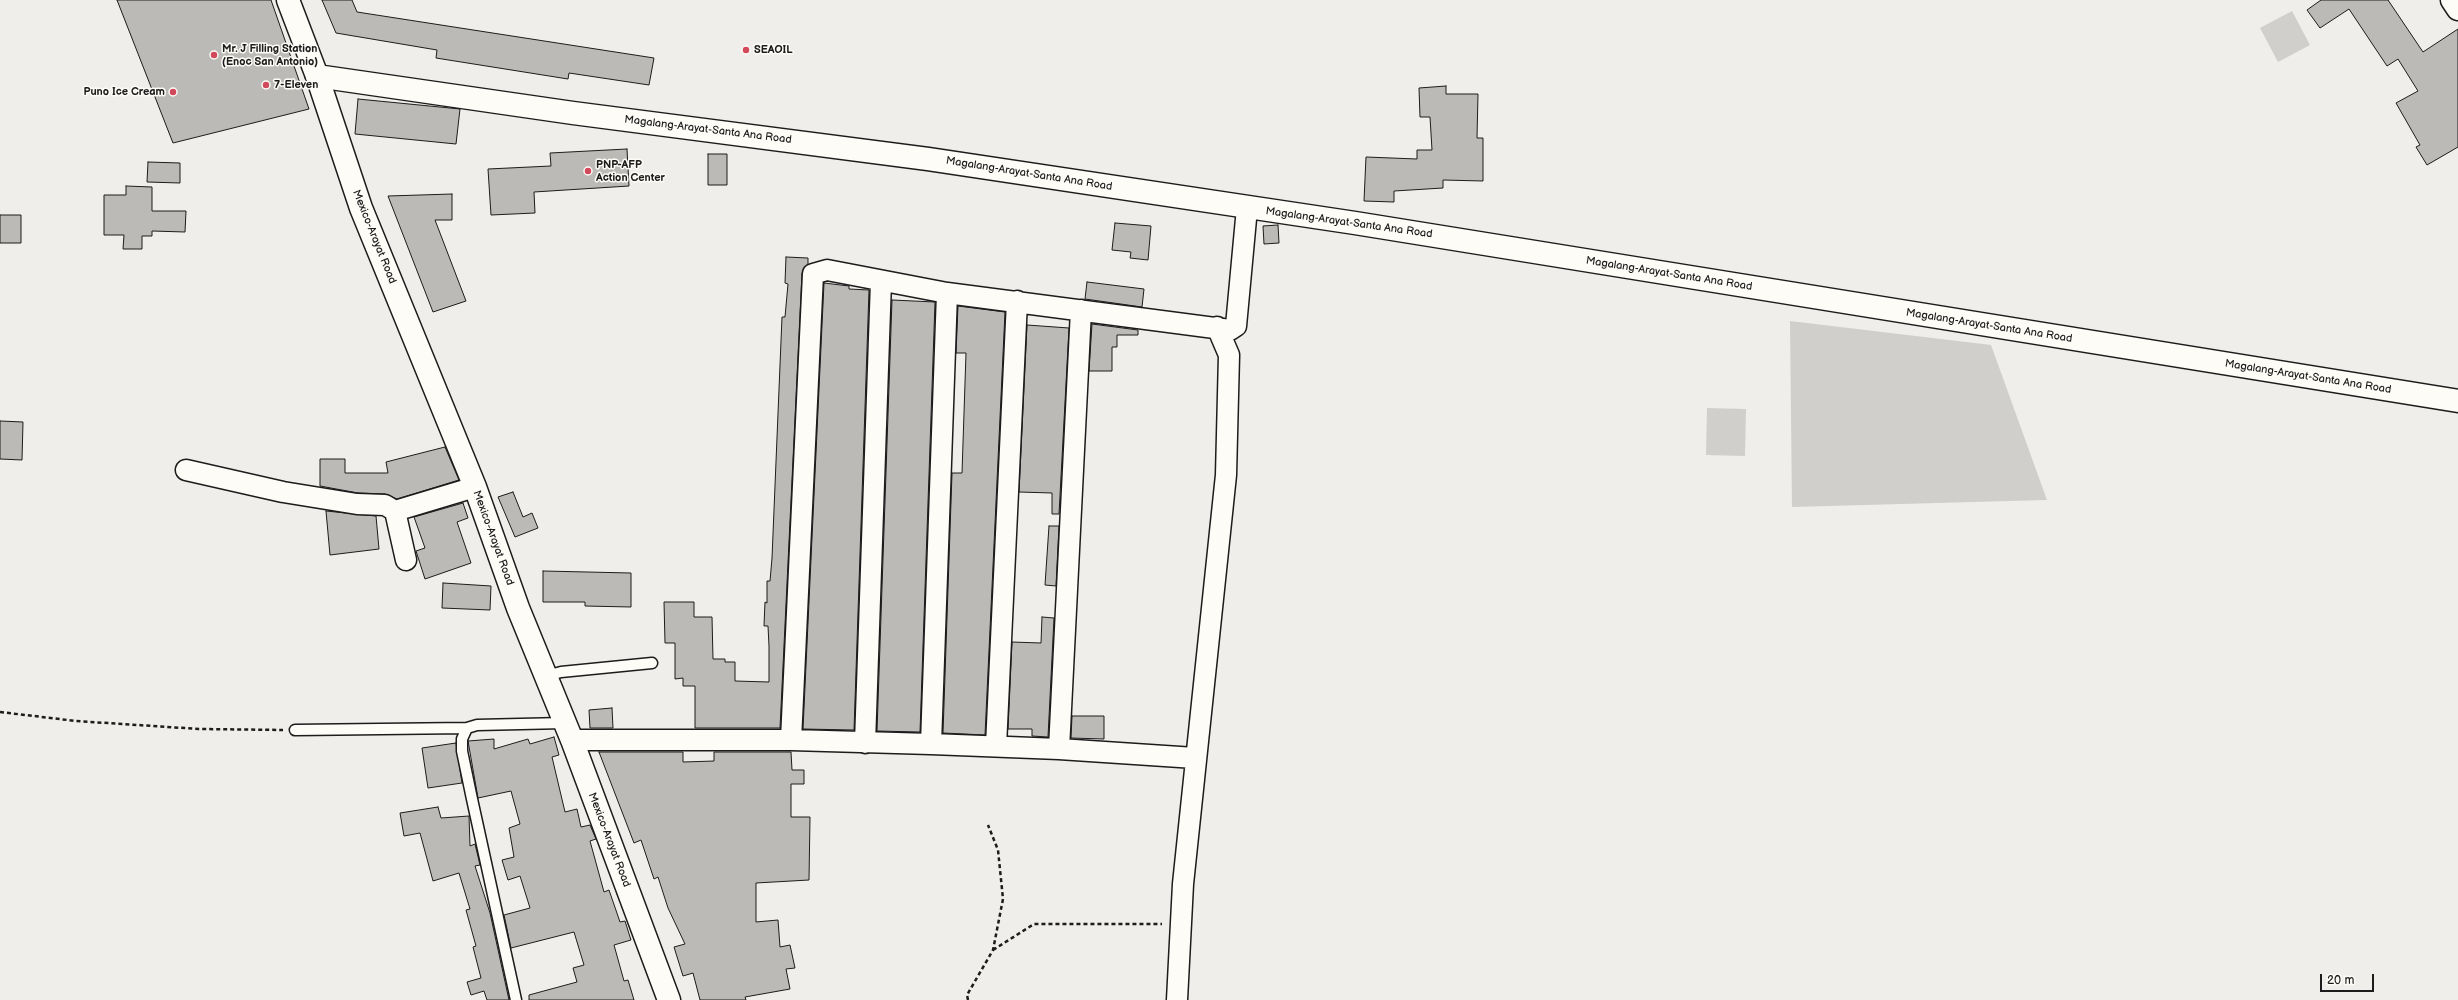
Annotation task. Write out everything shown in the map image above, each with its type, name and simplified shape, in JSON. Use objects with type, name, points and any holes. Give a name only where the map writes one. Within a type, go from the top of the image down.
[{"type":"main road","points":[[288,0],[317,76]]},
{"type":"main road","points":[[2452,0],[2458,8]]},
{"type":"main road","name":"Magalang-Arayat-Santa Ana Road","points":[[317,76],[573,113],[920,158],[1494,245],[2458,401]]},
{"type":"main road","name":"Mexico-Arayat Road","points":[[317,76],[361,208],[474,486],[669,1000]]},
{"type":"street","points":[[791,740],[813,274],[827,270],[947,293],[1217,327],[1230,330],[1236,326],[1247,208]]},
{"type":"street","points":[[865,743],[881,281]]},
{"type":"street","points":[[931,744],[947,293]]},
{"type":"street","points":[[996,746],[1017,301]]},
{"type":"street","points":[[1059,749],[1081,310]]},
{"type":"street","points":[[1177,1000],[1183,884],[1195,758],[1226,476],[1229,355],[1217,327]]},
{"type":"street","points":[[186,470],[283,492],[357,504],[386,504],[395,510],[406,560]]},
{"type":"street","points":[[395,510],[474,486]]},
{"type":"street","points":[[568,731],[865,743],[996,746],[1195,758]]},
{"type":"lane","points":[[546,676],[561,672],[652,663]]},
{"type":"lane","points":[[295,730],[467,728],[477,725],[568,731]]},
{"type":"lane","points":[[467,728],[462,739],[462,751],[516,1000]]},
{"type":"path","points":[[0,712],[91,722],[199,729],[295,730]]},
{"type":"path","points":[[968,1000],[967,995],[992,950],[1003,899],[998,850],[988,824]]},
{"type":"path","points":[[992,950],[1034,924],[1182,924]]},
{"type":"shaded area","points":[[2292,11],[2310,45],[2278,62],[2260,28]]},
{"type":"shaded area","points":[[1790,321],[1991,345],[2047,500],[1792,507]]},
{"type":"shaded area","points":[[1707,408],[1746,409],[1745,456],[1706,455]]},
{"type":"building","name":"Mr. J Filling Station (Enoc San Antonio)","points":[[117,0],[271,0],[309,109],[173,143]]},
{"type":"building","points":[[322,0],[352,0],[357,12],[654,58],[649,85],[569,73],[568,79],[436,58],[437,50],[336,33]]},
{"type":"building","points":[[2321,0],[2388,0],[2423,52],[2458,29],[2458,147],[2427,165],[2416,147],[2420,145],[2396,103],[2418,91],[2398,59],[2387,66],[2349,9],[2320,28],[2307,10]]},
{"type":"building","points":[[1446,86],[1446,94],[1478,94],[1477,138],[1483,138],[1483,181],[1443,180],[1443,188],[1394,191],[1394,202],[1364,201],[1366,157],[1417,159],[1417,150],[1432,150],[1430,117],[1420,117],[1419,88]]},
{"type":"building","points":[[358,99],[460,109],[456,144],[355,134]]},
{"type":"building","points":[[627,149],[629,186],[534,192],[535,213],[491,215],[488,169],[551,166],[550,153]]},
{"type":"building","points":[[708,154],[727,154],[727,185],[708,185]]},
{"type":"building","points":[[148,162],[180,163],[180,183],[147,182]]},
{"type":"building","points":[[126,186],[152,187],[152,211],[186,211],[185,232],[152,231],[152,236],[142,236],[142,249],[123,249],[124,235],[104,235],[104,195],[126,195]]},
{"type":"building","points":[[452,194],[452,220],[435,220],[466,301],[433,312],[388,196]]},
{"type":"building","points":[[0,215],[21,215],[21,243],[0,243]]},
{"type":"building","points":[[1115,223],[1151,226],[1148,260],[1130,258],[1131,252],[1112,250]]},
{"type":"building","points":[[1278,225],[1279,243],[1264,244],[1263,226]]},
{"type":"building","points":[[786,257],[808,258],[808,264],[802,273],[780,728],[695,728],[695,686],[683,686],[683,678],[675,679],[675,643],[665,643],[664,602],[694,602],[694,617],[712,617],[713,659],[725,659],[725,662],[735,662],[735,681],[769,682],[768,626],[764,626],[765,602],[767,603],[767,581],[770,581],[772,558],[782,317],[785,317],[788,284],[785,283]]},
{"type":"building","points":[[1087,282],[1144,289],[1142,307],[1085,299]]},
{"type":"building","points":[[824,283],[849,286],[849,289],[869,290],[854,730],[803,729]]},
{"type":"building","points":[[892,300],[935,302],[920,732],[877,731]]},
{"type":"building","points":[[958,306],[1005,312],[985,735],[943,733],[952,473],[962,473],[966,353],[956,353]]},
{"type":"building","points":[[1092,324],[1138,330],[1138,335],[1117,335],[1117,347],[1112,347],[1112,371],[1089,371]]},
{"type":"building","points":[[1027,325],[1069,328],[1059,514],[1052,514],[1052,493],[1019,492]]},
{"type":"building","points":[[0,421],[23,422],[22,460],[0,459]]},
{"type":"building","points":[[445,447],[459,480],[397,499],[385,494],[358,493],[320,486],[320,459],[345,459],[345,473],[388,473],[386,462]]},
{"type":"building","points":[[513,492],[523,517],[532,513],[538,528],[515,537],[498,497]]},
{"type":"building","points":[[463,503],[468,518],[457,522],[471,563],[425,579],[416,551],[425,548],[414,517]]},
{"type":"building","points":[[326,511],[376,516],[379,549],[330,555]]},
{"type":"building","points":[[1049,526],[1059,526],[1056,586],[1045,585]]},
{"type":"building","points":[[543,571],[631,573],[631,607],[585,606],[585,602],[543,602]]},
{"type":"building","points":[[443,583],[491,586],[490,610],[442,608]]},
{"type":"building","points":[[1042,617],[1054,618],[1048,737],[1032,736],[1032,729],[1008,729],[1012,642],[1041,643]]},
{"type":"building","points":[[612,708],[613,728],[590,728],[589,710]]},
{"type":"building","points":[[1072,716],[1104,716],[1104,739],[1071,738]]},
{"type":"building","points":[[554,737],[559,755],[552,757],[565,812],[577,809],[581,827],[590,825],[596,839],[590,841],[604,892],[609,890],[620,922],[625,921],[631,940],[614,945],[624,981],[628,980],[634,1000],[529,1000],[529,995],[577,982],[573,968],[584,965],[574,932],[511,948],[504,915],[530,908],[520,876],[508,880],[502,860],[514,857],[509,828],[520,824],[511,791],[478,798],[468,741],[494,739],[494,749],[528,739],[530,744]]},
{"type":"building","points":[[456,743],[462,783],[428,788],[422,748]]},
{"type":"building","points":[[599,752],[683,752],[683,762],[714,761],[714,752],[791,752],[792,770],[804,770],[804,784],[791,784],[791,817],[810,817],[809,880],[756,883],[756,922],[778,920],[780,947],[790,945],[795,968],[786,969],[790,989],[745,997],[746,1000],[700,1000],[693,973],[683,976],[674,947],[685,944],[668,908],[658,877],[654,879],[641,840],[634,843]]},
{"type":"building","points":[[438,807],[441,818],[469,816],[470,846],[475,844],[480,865],[475,866],[490,913],[509,1000],[487,1000],[484,991],[471,995],[467,982],[481,978],[473,947],[476,946],[466,910],[470,909],[459,873],[433,881],[420,833],[404,836],[400,813]]},
{"type":"place","name":"SEAOIL","points":[[746,50]]},
{"type":"place","name":"Mr. J Filling Station (Enoc San Antonio)","points":[[214,55]]},
{"type":"place","name":"7-Eleven","points":[[266,85]]},
{"type":"place","name":"Puno Ice Cream","points":[[173,92]]},
{"type":"place","name":"PNP-AFP Action Center","points":[[588,171]]}]
